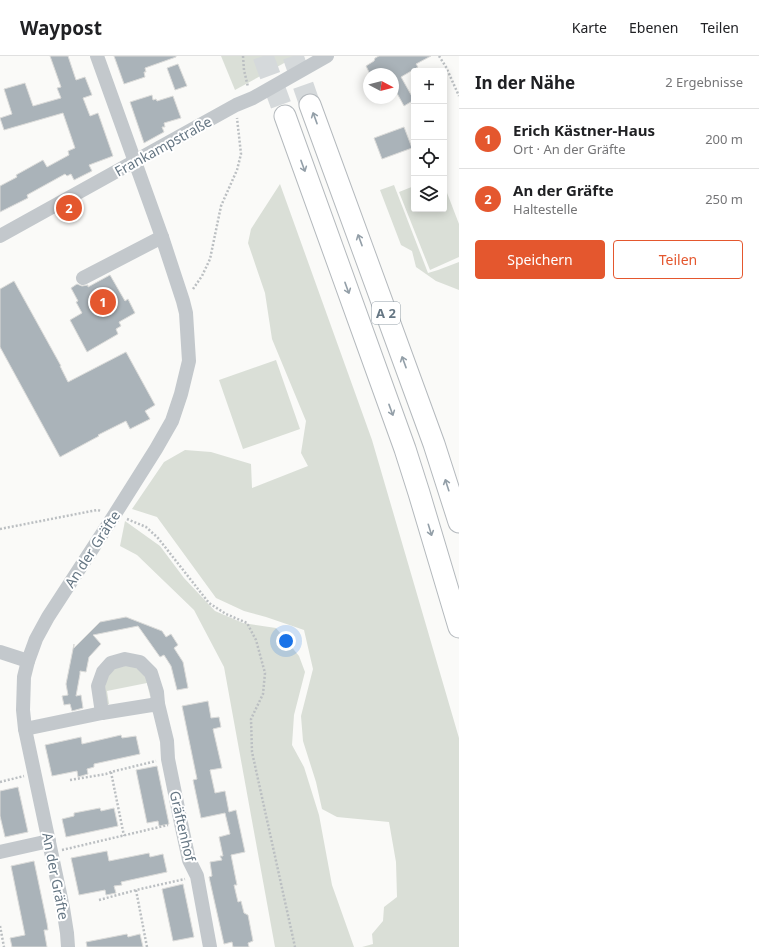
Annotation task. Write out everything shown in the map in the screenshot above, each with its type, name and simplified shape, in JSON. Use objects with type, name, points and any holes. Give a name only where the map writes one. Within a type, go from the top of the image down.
[{"type":"highway","name":"A 2","points":[[310,105],[434,444],[459,522]]},
{"type":"highway","name":"A 2","points":[[285,116],[419,493],[459,627]]},
{"type":"street","name":"An der Gräfte","points":[[68,947],[67,933],[25,729],[23,710],[24,677],[36,639],[48,618],[156,449],[172,421],[182,394],[189,361],[186,313],[162,236],[97,56]]},
{"type":"street","name":"Frankampstraße","points":[[0,236],[327,56]]},
{"type":"street","points":[[83,278],[162,236]]},
{"type":"street","points":[[0,652],[28,661]]},
{"type":"street","name":"Gräftenhof","points":[[102,713],[98,686],[102,672],[111,663],[125,659],[140,662],[151,673],[157,692],[181,823],[189,860],[197,876],[210,947]]},
{"type":"street","points":[[25,729],[102,713],[158,704]]},
{"type":"street","points":[[0,852],[50,847]]},
{"type":"path","points":[[243,56],[244,70],[248,87],[253,98]]},
{"type":"path","points":[[439,56],[446,67],[459,96]]},
{"type":"path","points":[[182,301],[189,295],[202,276],[210,259],[221,206],[237,170],[241,154],[236,105]]},
{"type":"path","points":[[0,529],[97,510],[115,514],[146,527],[158,538],[209,603],[226,614],[247,623],[256,640],[265,673],[263,694],[251,719],[252,752],[295,947]]},
{"type":"path","points":[[70,780],[106,774],[168,758]]},
{"type":"path","points":[[110,772],[124,836]]},
{"type":"path","points":[[0,782],[34,774]]},
{"type":"path","points":[[50,847],[124,836],[181,823]]},
{"type":"path","points":[[99,900],[197,876]]},
{"type":"path","points":[[136,890],[148,947]]},
{"type":"path","points":[[0,926],[4,947]]},
{"type":"shaded area","points":[[221,56],[297,56],[235,90]]},
{"type":"shaded area","points":[[280,184],[372,440],[459,738],[459,947],[362,947],[373,944],[372,934],[383,921],[384,907],[397,897],[396,862],[389,822],[337,817],[322,809],[316,782],[303,741],[301,716],[313,669],[304,630],[244,611],[216,598],[157,517],[132,509],[164,462],[185,450],[211,452],[251,464],[252,488],[308,466],[301,453],[306,421],[272,339],[265,293],[248,243],[251,229]]},
{"type":"shaded area","points":[[394,185],[428,273],[459,262],[459,290],[436,281],[416,267],[412,251],[401,245],[380,190]]},
{"type":"shaded area","points":[[411,187],[411,212],[447,212],[447,193],[459,224],[459,257],[430,270],[399,192]]},
{"type":"shaded area","points":[[276,360],[300,429],[243,449],[219,380]]},
{"type":"shaded area","points":[[125,521],[160,546],[184,578],[215,611],[243,623],[276,628],[299,656],[305,672],[294,715],[292,745],[304,767],[319,815],[332,885],[354,947],[275,947],[224,667],[194,610],[137,555],[120,546]]},
{"type":"shaded area","points":[[132,665],[144,671],[152,695],[150,696],[147,683],[107,691],[109,704],[107,705],[104,690],[108,675],[117,667]]},
{"type":"building","points":[[50,56],[68,56],[76,80],[85,77],[92,95],[83,98],[90,116],[98,113],[113,156],[89,165],[92,171],[74,180],[71,174],[67,176],[65,174],[27,195],[28,198],[0,212],[0,186],[43,160],[47,167],[69,155],[68,151],[75,148],[63,113],[4,130],[0,118],[12,114],[4,89],[25,83],[33,106],[61,98],[57,88],[61,87]]},
{"type":"building","points":[[114,56],[176,57],[145,68],[145,77],[124,84]]},
{"type":"building","points":[[379,56],[431,56],[416,64],[418,67],[411,68],[411,71],[401,77],[411,95],[411,102],[404,106],[399,97],[399,68],[367,68],[366,66],[374,61],[375,58]]},
{"type":"building","points":[[178,64],[187,86],[175,90],[167,68]]},
{"type":"building","points":[[152,95],[153,100],[156,99],[157,101],[173,96],[181,118],[164,123],[165,127],[162,127],[164,132],[144,143],[130,102]]},
{"type":"building","points":[[404,127],[411,148],[382,159],[374,138]]},
{"type":"building","points":[[110,275],[125,301],[128,299],[135,313],[119,322],[121,326],[116,329],[118,334],[87,352],[70,320],[82,313],[71,288],[77,284],[82,286],[88,285],[88,287]]},
{"type":"building","points":[[14,281],[61,366],[68,382],[126,352],[155,405],[145,411],[150,419],[130,429],[126,421],[60,457],[0,347],[0,289]]},
{"type":"building","points":[[126,617],[162,631],[166,637],[171,634],[178,645],[174,648],[183,662],[188,688],[177,690],[171,666],[164,655],[160,657],[138,626],[93,635],[101,644],[89,657],[86,672],[80,671],[76,696],[81,695],[83,708],[72,711],[70,704],[64,705],[62,696],[68,695],[66,684],[74,644],[74,648],[100,622]]},
{"type":"building","points":[[208,701],[211,718],[219,717],[221,727],[213,729],[222,768],[210,770],[215,793],[225,791],[229,812],[236,810],[245,852],[231,855],[237,885],[234,885],[238,902],[241,901],[244,913],[248,915],[253,941],[248,943],[249,947],[233,947],[232,942],[224,944],[209,877],[212,876],[210,862],[222,860],[220,856],[223,856],[219,837],[230,834],[225,813],[201,818],[193,780],[197,779],[182,706]]},
{"type":"building","points":[[121,735],[122,738],[136,736],[140,754],[94,764],[94,767],[87,769],[88,774],[78,777],[77,771],[52,776],[45,745],[81,737],[82,744]]},
{"type":"building","points":[[157,766],[169,824],[159,826],[158,821],[147,823],[136,770]]},
{"type":"building","points":[[18,787],[28,832],[5,837],[0,816],[0,791]]},
{"type":"building","points":[[100,808],[101,811],[114,808],[118,826],[66,837],[62,819],[74,816],[74,813]]},
{"type":"building","points":[[107,851],[109,861],[149,853],[150,857],[163,854],[167,872],[121,882],[122,885],[114,886],[116,893],[106,895],[105,890],[79,895],[71,858]]},
{"type":"building","points":[[34,861],[47,923],[48,930],[44,930],[47,947],[12,947],[10,938],[25,935],[11,866]]},
{"type":"building","points":[[183,884],[194,937],[173,941],[162,889]]},
{"type":"building","points":[[127,934],[128,937],[140,934],[143,947],[87,947],[86,942]]},
{"type":"tunnel","points":[[263,56],[285,116]]},
{"type":"tunnel","points":[[293,56],[310,105]]},
{"type":"place","name":"An der Gräfte","points":[[69,208]]},
{"type":"place","name":"Erich Kästner-Haus","points":[[103,302]]}]
